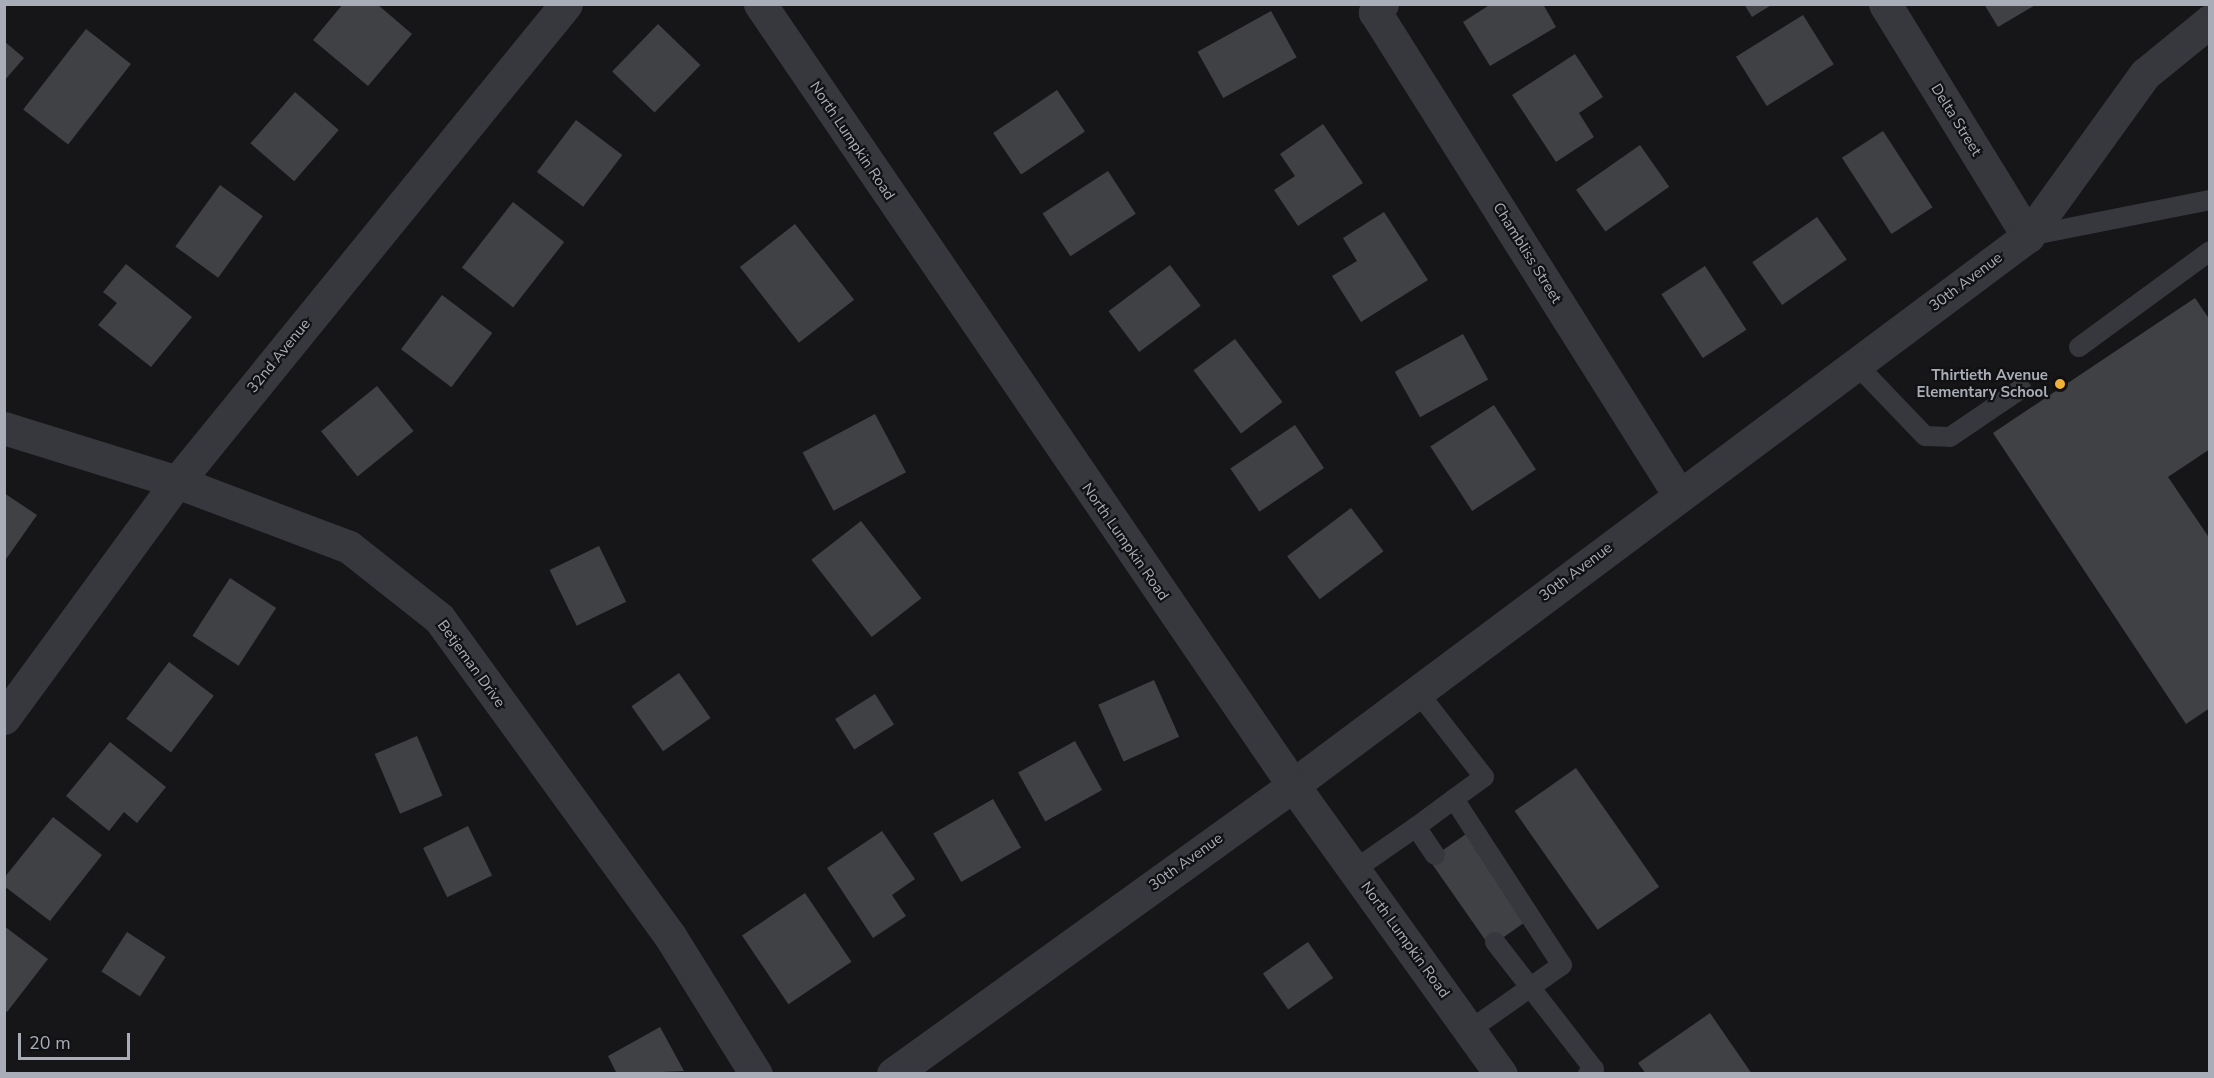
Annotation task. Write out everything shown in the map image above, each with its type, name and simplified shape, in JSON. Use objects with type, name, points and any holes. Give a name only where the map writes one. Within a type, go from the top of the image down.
[{"type":"street","name":"32nd Avenue","points":[[4,717],[177,482],[566,4]]},
{"type":"street","name":"North Lumpkin Road","points":[[760,4],[1293,784],[1501,1074]]},
{"type":"street","name":"Delta Street","points":[[1885,4],[2028,236]]},
{"type":"street","name":"Chambliss Street","points":[[1378,8],[1679,495]]},
{"type":"street","name":"30th Avenue","points":[[893,1074],[1293,784],[2028,236],[2145,74],[2210,21]]},
{"type":"street","name":"Betjeman Drive","points":[[4,428],[177,482],[349,548],[439,618],[670,936],[756,1074]]},
{"type":"lane","points":[[2028,236],[2210,200]]},
{"type":"lane","points":[[2079,347],[2210,251]]},
{"type":"lane","points":[[1856,364],[1925,436],[1950,436],[2021,389]]},
{"type":"lane","points":[[1354,870],[1484,777],[1417,691]]},
{"type":"lane","points":[[1454,799],[1562,965],[1470,1030]]},
{"type":"lane","points":[[1416,827],[1435,855]]},
{"type":"lane","points":[[1495,942],[1594,1072]]},
{"type":"building","points":[[343,4],[377,4],[412,34],[368,86],[313,40]]},
{"type":"building","points":[[1491,4],[1543,4],[1556,27],[1490,66],[1463,22]]},
{"type":"building","points":[[1744,4],[1773,4],[1752,17]]},
{"type":"building","points":[[1984,4],[2037,4],[1998,27]]},
{"type":"building","points":[[1271,11],[1297,57],[1223,98],[1198,52]]},
{"type":"building","points":[[1803,15],[1834,64],[1767,106],[1736,57]]},
{"type":"building","points":[[658,24],[700,65],[655,112],[612,71]]},
{"type":"building","points":[[86,29],[131,64],[68,144],[23,109]]},
{"type":"building","points":[[4,41],[24,58],[4,81]]},
{"type":"building","points":[[1575,54],[1603,97],[1579,113],[1594,137],[1556,162],[1512,95]]},
{"type":"building","points":[[1057,90],[1085,131],[1021,175],[993,133]]},
{"type":"building","points":[[295,92],[339,130],[294,181],[250,143]]},
{"type":"building","points":[[576,120],[622,155],[583,207],[537,172]]},
{"type":"building","points":[[1323,124],[1363,183],[1298,226],[1274,190],[1295,176],[1280,154]]},
{"type":"building","points":[[1883,131],[1933,207],[1891,234],[1842,158]]},
{"type":"building","points":[[1640,145],[1669,187],[1605,232],[1576,190]]},
{"type":"building","points":[[1108,171],[1136,214],[1070,256],[1043,213]]},
{"type":"building","points":[[220,185],[263,216],[218,278],[175,246]]},
{"type":"building","points":[[513,202],[564,242],[513,307],[462,267]]},
{"type":"building","points":[[1384,212],[1428,280],[1361,322],[1332,276],[1357,261],[1343,238]]},
{"type":"building","points":[[1817,217],[1847,260],[1782,305],[1752,262]]},
{"type":"building","points":[[795,224],[854,300],[799,343],[740,267]]},
{"type":"building","points":[[126,264],[192,317],[151,367],[98,325],[117,303],[103,292]]},
{"type":"building","points":[[1170,265],[1201,306],[1139,352],[1109,311]]},
{"type":"building","points":[[1705,266],[1746,330],[1703,358],[1661,294]]},
{"type":"building","points":[[442,295],[492,333],[451,387],[401,349]]},
{"type":"building","points":[[2195,298],[2210,320],[2210,449],[2168,477],[2210,539],[2210,708],[2186,724],[1993,433]]},
{"type":"building","points":[[1463,334],[1488,379],[1420,417],[1395,372]]},
{"type":"building","points":[[1235,339],[1283,402],[1241,433],[1193,370]]},
{"type":"building","points":[[377,386],[414,431],[358,476],[321,431]]},
{"type":"building","points":[[1494,405],[1536,470],[1472,511],[1430,446]]},
{"type":"building","points":[[875,414],[906,472],[834,511],[803,452]]},
{"type":"building","points":[[1295,425],[1324,468],[1259,512],[1230,469]]},
{"type":"building","points":[[4,493],[37,515],[4,562]]},
{"type":"building","points":[[1351,508],[1383,551],[1320,599],[1287,556]]},
{"type":"building","points":[[861,521],[921,598],[872,637],[811,560]]},
{"type":"building","points":[[599,546],[626,602],[577,626],[550,570]]},
{"type":"building","points":[[230,578],[276,608],[239,666],[192,636]]},
{"type":"building","points":[[169,662],[214,696],[171,752],[126,719]]},
{"type":"building","points":[[679,673],[711,718],[663,751],[631,706]]},
{"type":"building","points":[[1154,680],[1179,737],[1123,761],[1098,705]]},
{"type":"building","points":[[875,694],[894,725],[854,749],[835,719]]},
{"type":"building","points":[[417,736],[442,796],[400,814],[375,754]]},
{"type":"building","points":[[1075,741],[1102,790],[1045,821],[1018,773]]},
{"type":"building","points":[[110,742],[166,787],[137,823],[124,812],[109,831],[66,796]]},
{"type":"building","points":[[1576,768],[1659,887],[1598,930],[1515,811]]},
{"type":"building","points":[[993,799],[1021,847],[961,882],[933,833]]},
{"type":"building","points":[[53,817],[102,855],[50,921],[4,886],[4,878]]},
{"type":"building","points":[[468,826],[492,875],[447,897],[423,848]]},
{"type":"building","points":[[882,831],[915,879],[892,895],[906,916],[873,938],[827,868]]},
{"type":"building","points":[[1466,834],[1527,921],[1490,947],[1429,860]]},
{"type":"building","points":[[805,893],[851,962],[788,1004],[742,935]]},
{"type":"building","points":[[4,926],[48,959],[7,1012],[4,1010]]},
{"type":"building","points":[[127,932],[166,957],[140,996],[101,971]]},
{"type":"building","points":[[1308,942],[1333,978],[1288,1010],[1263,974]]},
{"type":"building","points":[[1710,1013],[1752,1074],[1646,1074],[1638,1063]]},
{"type":"building","points":[[660,1027],[684,1071],[617,1074],[608,1056]]},
{"type":"place","name":"Thirtieth Avenue Elementary School","points":[[2060,384]]}]
